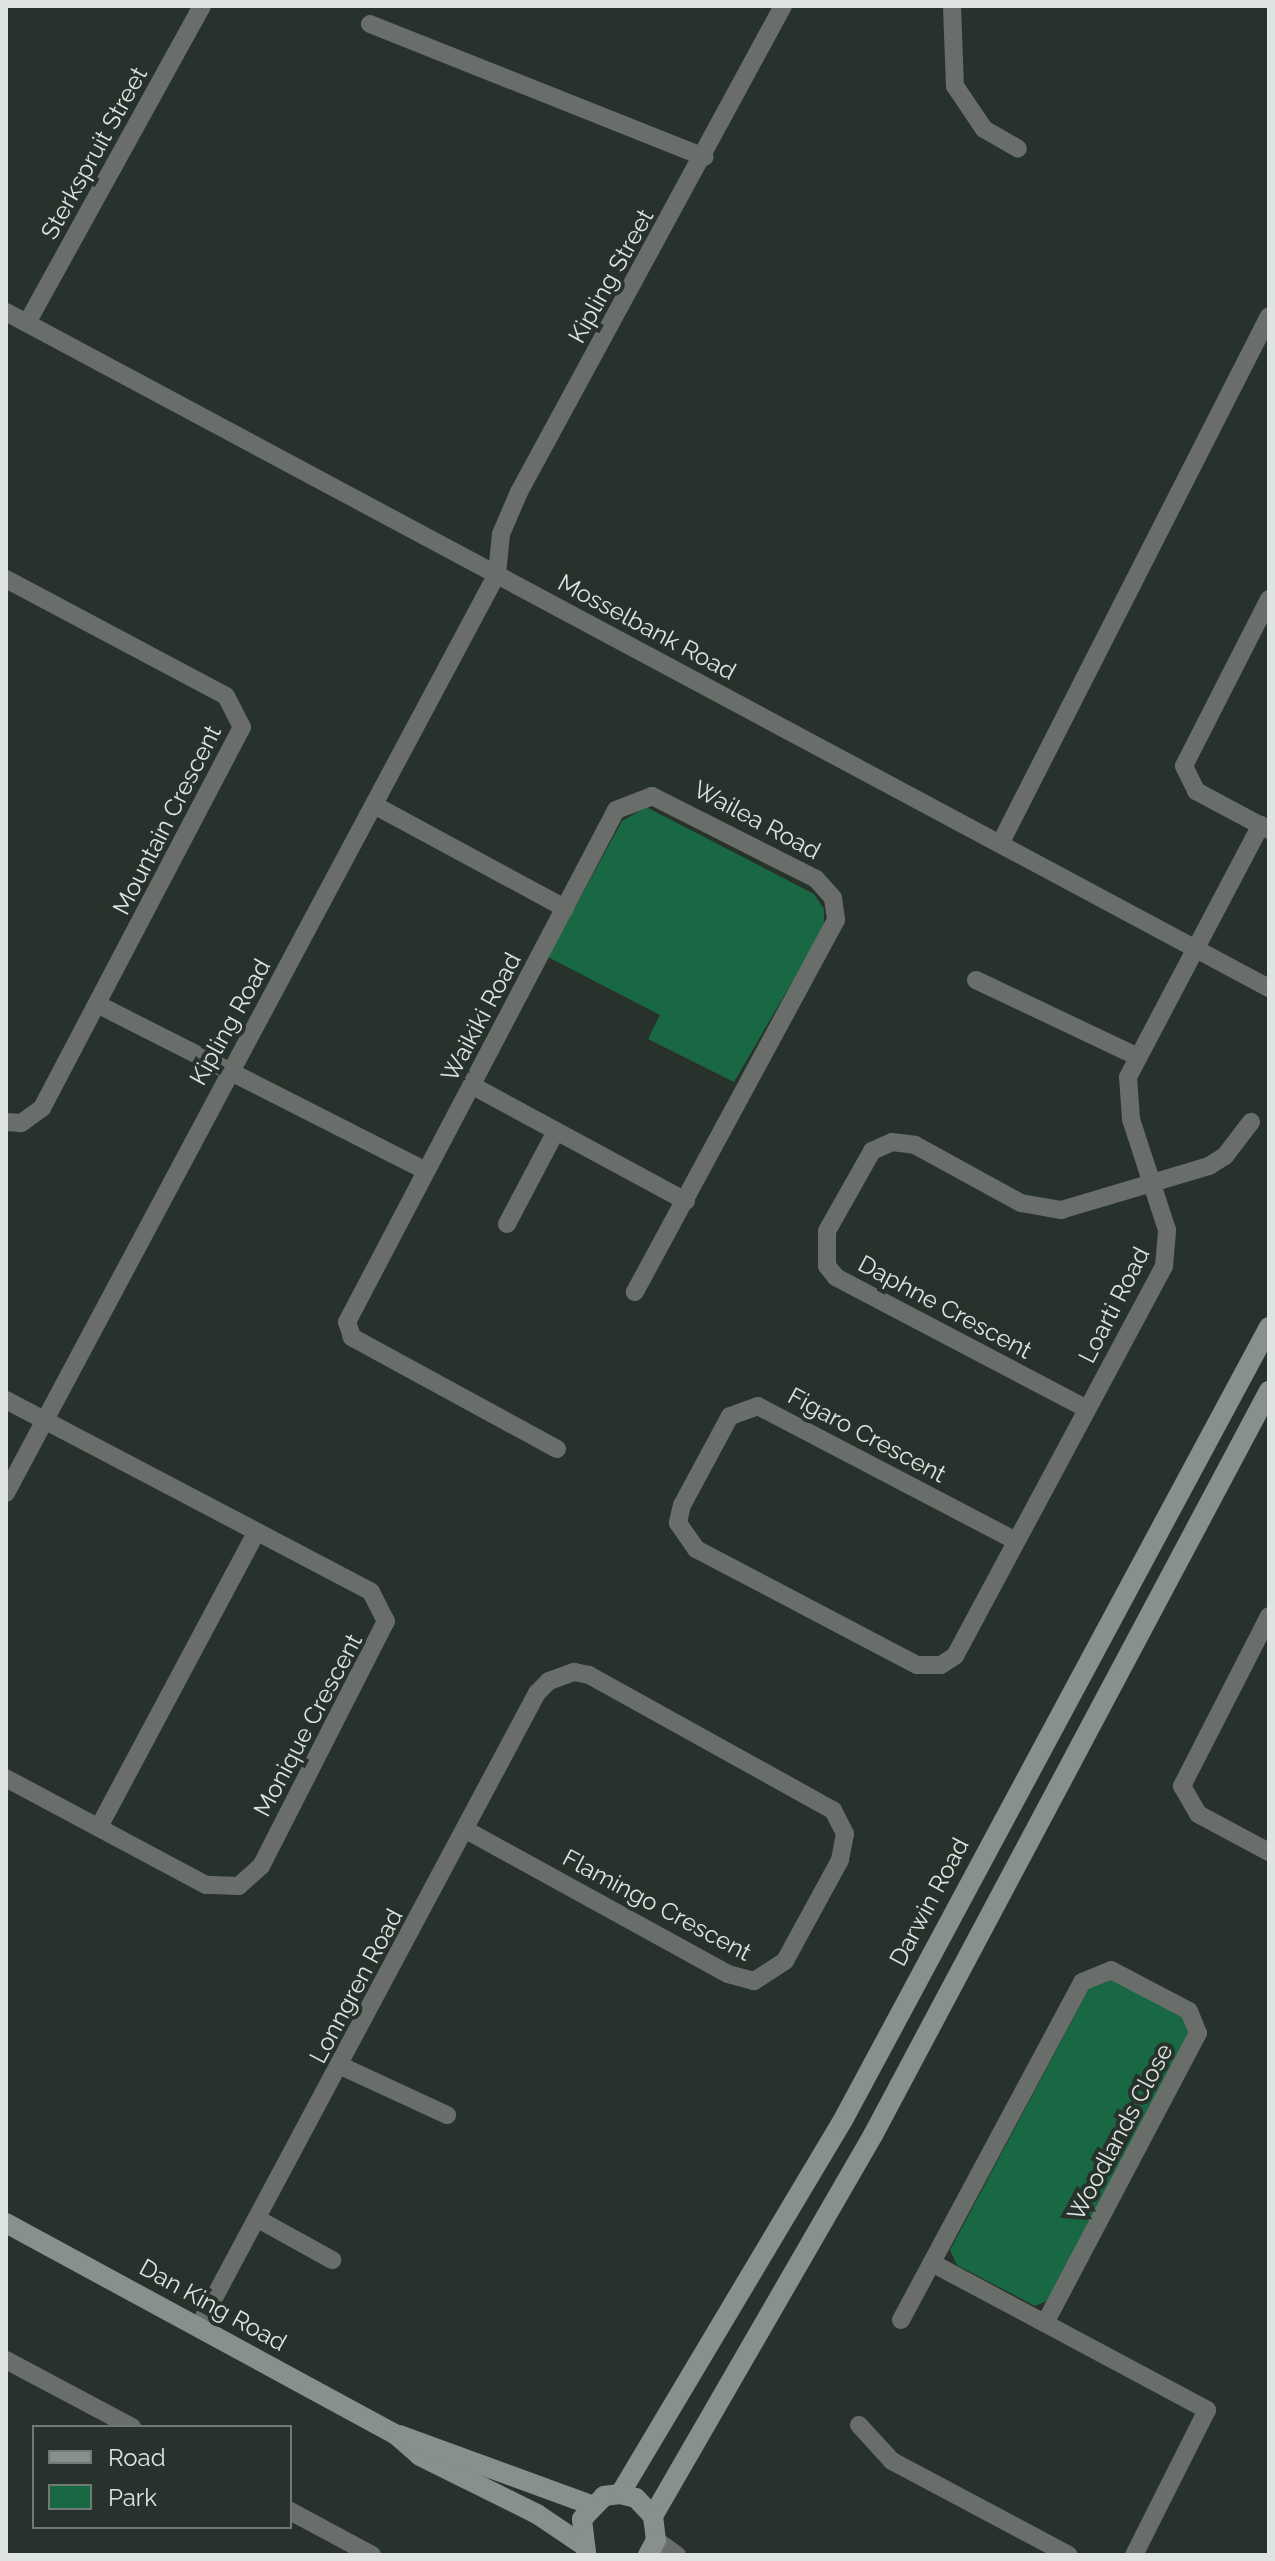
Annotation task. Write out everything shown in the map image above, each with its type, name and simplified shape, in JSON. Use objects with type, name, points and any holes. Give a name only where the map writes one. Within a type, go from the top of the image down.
[{"type":"street","name":"Sterkspruit Street","points":[[27,323],[202,6]]},
{"type":"street","name":"Kipling Street","points":[[497,574],[501,534],[519,492],[704,157],[783,6]]},
{"type":"street","points":[[952,6],[955,86],[984,129],[1018,149]]},
{"type":"street","points":[[370,24],[704,157]]},
{"type":"street","name":"Mosselbank Road","points":[[6,312],[1195,944],[1268,986]]},
{"type":"street","points":[[1001,842],[1269,316]]},
{"type":"street","name":"Kipling Road","points":[[6,1493],[42,1421],[376,806],[497,574]]},
{"type":"street","name":"Mountain Crescent","points":[[6,579],[226,696],[240,717],[238,745],[42,1108],[21,1123],[6,1122]]},
{"type":"street","points":[[1265,827],[1196,791],[1184,759],[1269,599]]},
{"type":"street","name":"Wailea Road","points":[[565,908],[616,810],[638,796],[679,806],[816,879],[833,898],[832,935],[635,1292]]},
{"type":"street","points":[[376,806],[565,908]]},
{"type":"street","name":"Loarti Road","points":[[941,1665],[955,1656],[1166,1258],[1167,1230],[1127,1094],[1136,1056],[1195,944],[1265,827]]},
{"type":"street","name":"Waikiki Road","points":[[557,1449],[352,1337],[348,1317],[565,908]]},
{"type":"street","points":[[976,980],[1136,1056]]},
{"type":"street","points":[[97,1004],[426,1171]]},
{"type":"street","points":[[473,1086],[686,1201]]},
{"type":"street","name":"Daphne Crescent","points":[[1087,1409],[836,1277],[827,1266],[827,1231],[872,1151],[892,1142],[915,1145],[1043,1209],[1154,1182],[1225,1156],[1251,1122]]},
{"type":"street","points":[[507,1224],[556,1131]]},
{"type":"street","name":"Darwin Road","points":[[620,2494],[843,2120],[1269,1327]]},
{"type":"street","points":[[677,2555],[652,2547],[653,2516],[873,2135],[1269,1391]]},
{"type":"street","name":"Monique Crescent","points":[[6,1400],[255,1535],[371,1592],[386,1621],[268,1852],[246,1882],[218,1888],[6,1778]]},
{"type":"street","name":"Figaro Crescent","points":[[941,1665],[917,1665],[696,1549],[682,1535],[682,1505],[730,1416],[747,1408],[771,1410],[1016,1541]]},
{"type":"street","points":[[100,1825],[255,1535]]},
{"type":"street","points":[[1269,1616],[1264,1637],[1182,1786],[1198,1814],[1269,1852]]},
{"type":"street","name":"Flamingo Crescent","points":[[466,1830],[742,1980],[766,1977],[785,1961],[840,1860],[845,1834],[839,1816],[589,1675],[560,1675]]},
{"type":"street","name":"Lonngren Road","points":[[199,2326],[341,2066],[537,1693],[560,1675]]},
{"type":"street","name":"Woodlands Close","points":[[901,2320],[1082,1982],[1098,1971],[1118,1972],[1189,2011],[1196,2040],[1045,2323]]},
{"type":"street","points":[[341,2066],[447,2115]]},
{"type":"street","points":[[258,2219],[332,2260]]},
{"type":"street","name":"Dan King Road","points":[[6,2223],[395,2434],[591,2505]]},
{"type":"street","points":[[932,2263],[1207,2410],[1134,2555]]},
{"type":"street","points":[[6,2360],[128,2425]]},
{"type":"street","points":[[859,2425],[892,2461],[1069,2555]]},
{"type":"street","name":"Dan King Road","points":[[395,2434],[420,2456],[537,2514],[585,2552]]},
{"type":"street","points":[[585,2552],[582,2519],[591,2505],[620,2494],[636,2498],[653,2516]]},
{"type":"street","points":[[292,2512],[372,2555]]},
{"type":"green space","points":[[646,807],[814,894],[824,909],[824,927],[734,1082],[648,1039],[660,1015],[548,957],[622,821]]},
{"type":"green space","points":[[1109,1978],[1182,2017],[1189,2035],[1047,2301],[1035,2306],[957,2265],[950,2250],[1091,1985]]}]
